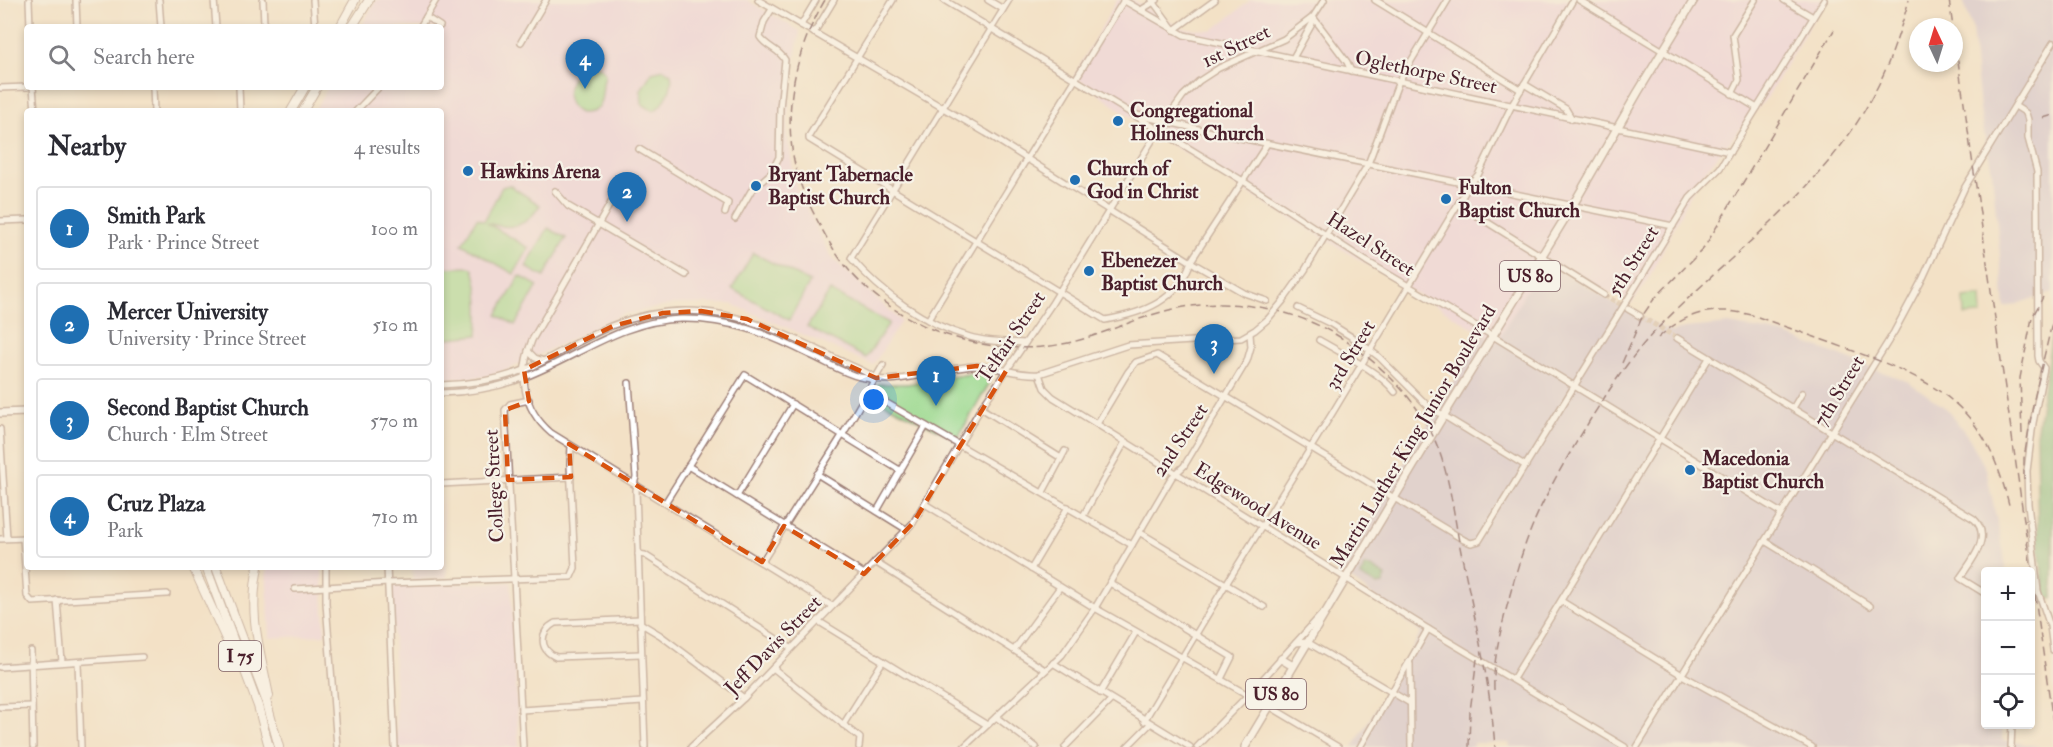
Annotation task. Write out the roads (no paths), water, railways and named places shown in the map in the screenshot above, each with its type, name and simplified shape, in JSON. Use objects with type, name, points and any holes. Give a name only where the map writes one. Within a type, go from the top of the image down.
[{"type":"highway","points":[[342,24],[355,0]]},
{"type":"highway","points":[[354,24],[369,0]]},
{"type":"highway","points":[[293,108],[303,90]]},
{"type":"highway","points":[[304,108],[314,90]]},
{"type":"highway","points":[[194,570],[258,706]]},
{"type":"highway","name":"I 75","points":[[207,570],[258,706],[269,747]]},
{"type":"highway","name":"I 75","points":[[217,570],[258,678],[279,747]]},
{"type":"highway","points":[[258,570],[254,592],[254,620],[273,722]]},
{"type":"main road","name":"Martin Luther King Junior Boulevard","points":[[1307,642],[1573,205],[1694,0]]},
{"type":"main road","points":[[0,413],[24,412]]},
{"type":"main road","name":"US 80","points":[[1245,747],[1307,642]]},
{"type":"main road","points":[[1281,659],[1293,666]]},
{"type":"street","points":[[29,0],[30,24]]},
{"type":"street","points":[[76,0],[77,24]]},
{"type":"street","points":[[159,0],[161,24]]},
{"type":"street","points":[[214,0],[216,24]]},
{"type":"street","points":[[263,0],[264,24]]},
{"type":"street","points":[[313,0],[315,24]]},
{"type":"street","points":[[422,24],[436,0]]},
{"type":"street","points":[[521,42],[546,0]]},
{"type":"street","points":[[758,0],[858,57],[1244,293],[1267,301]]},
{"type":"street","points":[[801,25],[816,0]]},
{"type":"street","points":[[814,33],[834,0]]},
{"type":"street","points":[[893,0],[809,136],[810,140],[1105,320],[1161,302],[1171,295],[1181,284],[1191,261],[1267,144]]},
{"type":"street","points":[[988,0],[1003,9]]},
{"type":"street","points":[[1009,0],[851,258],[878,287],[928,320],[970,337],[1025,343]]},
{"type":"street","points":[[928,320],[1123,0]]},
{"type":"street","name":"Oglethorpe Street","points":[[1123,0],[1184,35],[1730,152]]},
{"type":"street","points":[[1141,10],[1154,1],[1174,30],[1215,0]]},
{"type":"street","name":"1st Street","points":[[1164,122],[1191,87],[1212,72],[1284,39],[1313,17],[1324,0]]},
{"type":"street","points":[[1375,0],[1522,87],[1566,109],[1572,118]]},
{"type":"street","points":[[444,393],[479,390],[524,378],[623,330],[665,320],[696,319],[731,323],[755,329],[860,377],[905,379],[977,366],[1024,374],[1039,374],[1128,345],[1228,340],[1250,334],[1283,301],[1305,270],[1368,164],[1399,81],[1448,0]]},
{"type":"street","name":"3rd Street","points":[[1127,747],[1147,722],[1181,658],[1470,184],[1478,175],[1512,105],[1574,0]]},
{"type":"street","points":[[1580,0],[1757,108]]},
{"type":"street","points":[[1732,94],[1739,80],[1733,35],[1755,0]]},
{"type":"street","points":[[1784,0],[1813,17]]},
{"type":"street","name":"5th Street","points":[[1394,498],[1464,540],[1475,543],[1479,541],[1690,198],[1720,168],[1824,0]]},
{"type":"street","name":"Hazel Street","points":[[947,1],[1243,181],[1409,287],[1494,336],[1781,513]]},
{"type":"street","points":[[735,219],[751,191],[771,173],[779,157],[780,108],[785,60],[782,54],[763,42],[760,34],[772,9]]},
{"type":"street","points":[[426,17],[437,24]]},
{"type":"street","points":[[1293,58],[1312,24],[1313,17]]},
{"type":"street","points":[[1313,17],[1347,62],[1351,71]]},
{"type":"street","name":"7th Street","points":[[1637,747],[1908,306],[1965,188],[2053,43]]},
{"type":"street","points":[[1236,46],[1239,52],[1237,60]]},
{"type":"street","points":[[0,88],[24,87]]},
{"type":"street","points":[[33,90],[34,108]]},
{"type":"street","points":[[153,90],[154,108]]},
{"type":"street","points":[[239,90],[240,108]]},
{"type":"street","points":[[359,108],[376,90]]},
{"type":"street","points":[[2015,106],[2025,113],[2028,120],[2028,138],[2037,172],[2038,361],[2044,368],[2028,453],[2027,482],[2038,591],[2050,626],[2053,650]]},
{"type":"street","points":[[1127,112],[1267,144],[1673,226]]},
{"type":"street","name":"Telfair Street","points":[[875,562],[907,530],[925,504],[981,408],[1059,292],[1164,122]]},
{"type":"street","points":[[639,149],[728,203],[725,213]]},
{"type":"street","points":[[555,190],[568,206],[686,275]]},
{"type":"street","points":[[617,192],[532,340],[528,351],[524,378],[529,400],[538,422],[551,434],[832,606]]},
{"type":"street","points":[[1458,204],[1604,295]]},
{"type":"street","points":[[0,221],[24,220]]},
{"type":"street","points":[[1298,308],[1343,331],[1370,351],[1420,400],[1526,466]]},
{"type":"street","points":[[1628,309],[1640,316]]},
{"type":"street","points":[[444,385],[492,380],[524,370],[594,334],[626,321],[654,314],[701,312],[733,316],[760,324],[876,378]]},
{"type":"street","name":"2nd Street","points":[[968,746],[987,725],[1062,655],[1095,608],[1175,473],[1184,466],[1227,396],[1249,357],[1250,334]]},
{"type":"street","points":[[1677,338],[1974,519],[1982,531],[1981,544],[1960,578],[1981,591]]},
{"type":"street","points":[[1319,340],[1361,365],[1395,392]]},
{"type":"street","points":[[528,351],[538,360],[544,361]]},
{"type":"street","points":[[1097,424],[1136,362],[1157,355],[1394,498]]},
{"type":"street","points":[[1513,680],[1709,358]]},
{"type":"street","points":[[762,562],[843,434],[883,365]]},
{"type":"street","name":"Edgewood Avenue","points":[[1039,374],[1048,393],[1346,578],[1625,747]]},
{"type":"street","points":[[665,503],[745,375],[901,471]]},
{"type":"street","points":[[629,383],[636,477],[645,747]]},
{"type":"street","points":[[1793,408],[1802,393]]},
{"type":"street","points":[[878,398],[1132,545]]},
{"type":"street","name":"College Street","points":[[523,747],[505,410],[510,404],[529,400]]},
{"type":"street","points":[[737,496],[793,404]]},
{"type":"street","points":[[981,408],[1061,458]]},
{"type":"street","points":[[877,511],[926,426]]},
{"type":"street","points":[[0,429],[3,539],[24,538]]},
{"type":"street","points":[[1083,516],[1125,442]]},
{"type":"street","points":[[295,589],[388,583],[570,578],[574,575],[571,446]]},
{"type":"street","points":[[1043,492],[1065,451]]},
{"type":"street","points":[[688,466],[864,574]]},
{"type":"street","points":[[817,474],[907,530]]},
{"type":"street","points":[[444,484],[571,477]]},
{"type":"street","points":[[925,504],[1095,608],[1181,658],[1270,705],[1338,747]]},
{"type":"street","points":[[1031,569],[1068,507]]},
{"type":"street","points":[[1139,532],[1264,608]]},
{"type":"street","points":[[1765,541],[1870,606]]},
{"type":"street","points":[[638,554],[645,555],[791,648]]},
{"type":"street","points":[[875,562],[1045,670]]},
{"type":"street","name":"Jeff Davis Street","points":[[691,747],[744,698],[875,562]]},
{"type":"street","points":[[26,570],[27,596],[35,603],[166,594]]},
{"type":"street","points":[[326,570],[326,603],[337,747]]},
{"type":"street","points":[[387,570],[395,747]]},
{"type":"street","points":[[1110,583],[1232,657],[1221,679]]},
{"type":"street","points":[[1014,650],[1060,586]]},
{"type":"street","points":[[57,600],[62,663]]},
{"type":"street","points":[[1561,601],[1682,675],[1812,747]]},
{"type":"street","points":[[1197,747],[1249,695],[1325,610]]},
{"type":"street","points":[[641,654],[556,657],[546,650],[542,642],[543,633],[555,623],[640,621],[744,698]]},
{"type":"street","points":[[818,621],[987,725]]},
{"type":"street","points":[[1360,747],[1428,628]]},
{"type":"street","points":[[1100,693],[1136,632]]},
{"type":"street","points":[[1293,645],[1297,642],[1307,642],[1410,703]]},
{"type":"street","points":[[31,651],[33,747]]},
{"type":"street","points":[[0,667],[142,657]]},
{"type":"street","points":[[843,725],[883,661]]},
{"type":"street","points":[[78,662],[81,747]]},
{"type":"street","points":[[1410,662],[1411,747]]},
{"type":"street","points":[[1053,663],[1190,747]]},
{"type":"street","points":[[773,668],[860,738],[859,747]]},
{"type":"street","points":[[1065,747],[1111,699]]},
{"type":"street","points":[[521,710],[643,702]]},
{"type":"street","points":[[0,707],[32,706]]},
{"type":"street","points":[[996,717],[1036,747]]},
{"type":"street","points":[[2011,747],[2012,729]]},
{"type":"street","points":[[699,740],[700,747]]},
{"type":"tunnel","points":[[1604,295],[1627,308]]},
{"type":"tunnel","points":[[1640,316],[1677,338]]},
{"type":"railway","points":[[825,0],[802,49],[795,76],[790,130],[793,156],[800,183],[832,247],[852,274],[882,301],[931,329],[959,339],[1015,348],[1044,347],[1072,342],[1157,313],[1192,306],[1215,304],[1261,307],[1305,320],[1346,341],[1384,371],[1406,395],[1425,420],[1443,463],[1485,673],[1495,747]]},
{"type":"railway","points":[[1494,690],[1494,669],[1499,640],[1520,561],[1543,503],[1573,447],[1614,383],[1650,337],[1775,219],[1828,162],[1852,131],[1884,74],[1909,0]]},
{"type":"railway","points":[[1949,0],[1952,18]]},
{"type":"railway","points":[[1622,363],[1643,315],[1654,299],[1704,248],[1834,30]]},
{"type":"railway","points":[[1960,72],[2053,722]]},
{"type":"railway","points":[[2043,118],[2053,115]]},
{"type":"railway","points":[[2022,434],[2020,378],[2032,318],[2043,297]]},
{"type":"railway","points":[[1658,338],[1690,316],[1713,311],[1738,312],[1843,347],[1915,377],[1938,390],[1958,406],[1975,425],[1989,448],[2010,509]]},
{"type":"railway","points":[[2024,479],[2024,458],[2034,399],[2053,319]]},
{"type":"railway","points":[[1469,747],[1470,711],[1477,659]]},
{"type":"place","name":"Cruz Plaza","points":[[585,89]]},
{"type":"place","name":"Congregational Holiness Church","points":[[1118,121]]},
{"type":"place","name":"Hawkins Arena","points":[[468,171]]},
{"type":"place","name":"Church of God in Christ","points":[[1075,180]]},
{"type":"place","name":"Bryant Tabernacle Baptist Church","points":[[756,186]]},
{"type":"place","name":"Fulton Baptist Church","points":[[1446,199]]},
{"type":"place","name":"Mercer University","points":[[627,222]]},
{"type":"place","name":"Ebenezer Baptist Church","points":[[1089,271]]},
{"type":"place","name":"Second Baptist Church","points":[[1214,374]]},
{"type":"place","name":"Smith Park","points":[[936,406]]},
{"type":"place","name":"Macedonia Baptist Church","points":[[1690,470]]}]
